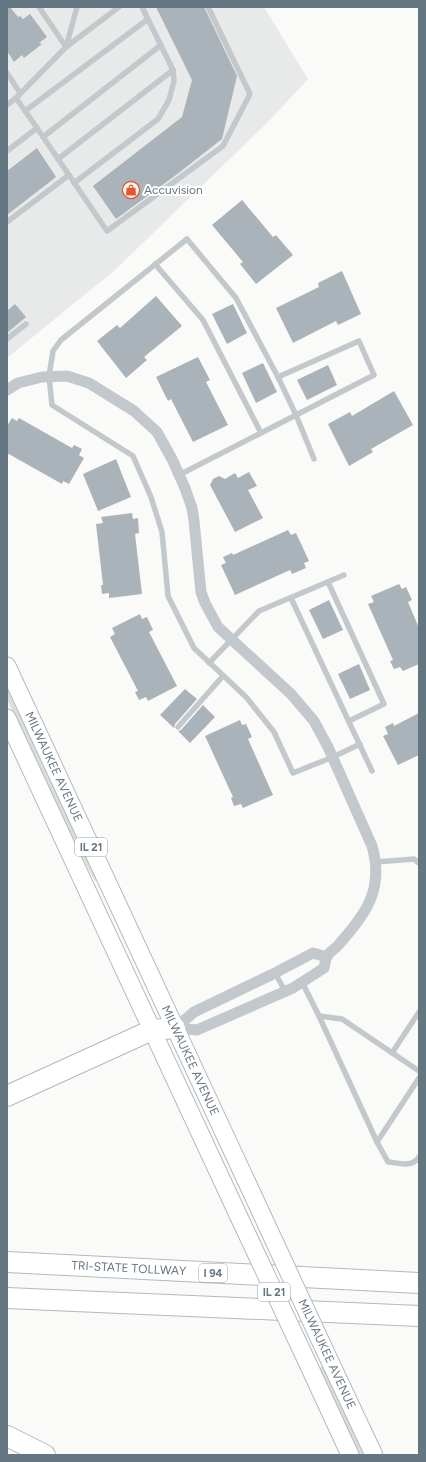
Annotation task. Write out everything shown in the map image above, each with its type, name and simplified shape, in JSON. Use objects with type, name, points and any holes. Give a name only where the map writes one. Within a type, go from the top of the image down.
[{"type":"highway","points":[[7,1096],[152,1030],[175,1028]]},
{"type":"highway","name":"TRI-STATE TOLLWAY","points":[[7,1262],[419,1283]]},
{"type":"highway","points":[[7,1298],[419,1316]]},
{"type":"highway","points":[[7,1436],[45,1455]]},
{"type":"main road","name":"MILWAUKEE AVENUE","points":[[7,666],[374,1455]]},
{"type":"main road","name":"MILWAUKEE AVENUE","points":[[7,718],[350,1455]]},
{"type":"street","points":[[7,390],[18,384],[42,377],[67,376],[89,383],[134,411],[157,432],[172,460],[189,502],[194,521],[201,592],[205,603],[218,627],[291,694],[314,721],[333,757],[372,846],[376,862],[375,884],[369,905],[365,913],[340,944],[327,956],[324,968],[285,991],[197,1030],[175,1028]]},
{"type":"street","points":[[175,1028],[194,1012],[314,953],[327,956]]},
{"type":"lane","points":[[38,7],[66,47]]},
{"type":"lane","points":[[66,47],[77,7]]},
{"type":"lane","points":[[7,105],[16,98],[66,47],[119,7]]},
{"type":"lane","points":[[74,183],[158,119],[169,100],[174,81],[173,70],[142,7]]},
{"type":"lane","points":[[16,98],[107,231],[223,146],[250,94],[208,7]]},
{"type":"lane","points":[[25,111],[148,19]]},
{"type":"lane","points":[[43,137],[161,45]]},
{"type":"lane","points":[[58,159],[173,70]]},
{"type":"lane","points":[[7,73],[20,93]]},
{"type":"lane","points":[[7,151],[37,128]]},
{"type":"lane","points":[[7,222],[69,175]]},
{"type":"lane","points":[[314,459],[296,415],[278,377],[236,298],[187,239],[61,340],[53,351],[49,376],[52,405],[133,456],[151,497],[162,532],[168,596],[194,648],[246,697],[274,732],[293,774],[360,744]]},
{"type":"lane","points":[[155,264],[203,320],[262,433]]},
{"type":"lane","points":[[7,339],[26,324]]},
{"type":"lane","points":[[179,476],[374,375],[359,341],[278,377]]},
{"type":"lane","points":[[209,663],[259,611],[344,575]]},
{"type":"lane","points":[[328,582],[384,704],[349,721]]},
{"type":"lane","points":[[291,598],[372,771]]},
{"type":"lane","points":[[178,727],[223,676]]},
{"type":"lane","points":[[376,862],[414,859],[419,863]]},
{"type":"lane","points":[[275,973],[285,991]]},
{"type":"lane","points":[[302,982],[377,1142],[388,1162],[409,1165],[419,1157]]},
{"type":"lane","points":[[392,1053],[419,1012]]},
{"type":"lane","points":[[319,1016],[342,1019],[419,1071]]},
{"type":"lane","points":[[377,1142],[419,1078]]},
{"type":"shaded area","points":[[7,7],[264,7],[308,79],[268,122],[115,270],[7,358]]},
{"type":"shaded area","points":[[7,685],[98,880],[95,881],[69,833],[7,699]]},
{"type":"shaded area","points":[[317,1367],[325,1367],[365,1455],[358,1455]]},
{"type":"building","points":[[7,7],[10,7],[18,17],[20,16],[23,19],[30,14],[47,37],[39,43],[42,44],[24,58],[22,55],[14,62],[7,51]]},
{"type":"building","points":[[156,7],[204,7],[237,76],[222,139],[116,219],[93,186],[182,117],[192,80]]},
{"type":"building","points":[[37,148],[56,177],[7,215],[7,171]]},
{"type":"building","points":[[242,200],[273,237],[276,235],[293,255],[256,284],[240,264],[243,262],[212,225]]},
{"type":"building","points":[[342,271],[361,314],[338,325],[336,321],[293,343],[276,308],[319,287],[318,283]]},
{"type":"building","points":[[156,296],[182,326],[144,357],[147,360],[126,378],[97,341],[117,325],[120,328]]},
{"type":"building","points":[[15,304],[26,317],[7,333],[7,311]]},
{"type":"building","points":[[233,304],[247,333],[227,344],[212,314]]},
{"type":"building","points":[[198,357],[210,380],[206,382],[228,425],[193,442],[171,399],[168,401],[156,377]]},
{"type":"building","points":[[263,363],[277,392],[256,403],[242,373]]},
{"type":"building","points":[[328,365],[337,385],[307,400],[297,380]]},
{"type":"building","points":[[394,391],[413,425],[371,449],[373,452],[349,466],[328,424],[350,412],[352,416]]},
{"type":"building","points":[[12,418],[17,421],[19,418],[72,448],[74,445],[82,449],[79,455],[84,458],[69,484],[63,481],[62,484],[7,453],[7,426]]},
{"type":"building","points":[[116,459],[131,497],[98,511],[83,474]]},
{"type":"building","points":[[249,472],[257,486],[248,490],[263,518],[235,532],[210,485],[213,479],[219,476],[225,479],[235,473],[238,478]]},
{"type":"building","points":[[132,513],[133,519],[138,518],[139,533],[135,534],[142,594],[109,598],[109,593],[102,594],[101,585],[103,585],[96,524],[103,523],[101,517]]},
{"type":"building","points":[[288,530],[291,535],[296,533],[309,561],[304,563],[306,568],[292,574],[290,570],[235,595],[221,565],[226,563],[223,557],[232,553],[233,555]]},
{"type":"building","points":[[399,584],[402,589],[406,587],[412,600],[408,602],[419,628],[419,664],[403,671],[400,667],[394,669],[390,661],[393,660],[368,604],[374,602],[371,596]]},
{"type":"building","points":[[329,600],[343,630],[323,639],[309,610]]},
{"type":"building","points":[[140,614],[142,619],[147,617],[153,630],[149,632],[177,686],[148,701],[146,697],[139,700],[135,692],[138,691],[110,637],[115,634],[112,628]]},
{"type":"building","points":[[359,664],[370,690],[350,699],[338,674]]},
{"type":"building","points":[[185,689],[197,699],[175,724],[174,728],[160,715]]},
{"type":"building","points":[[203,705],[215,717],[190,743],[178,731],[181,730]]},
{"type":"building","points":[[419,713],[419,755],[398,765],[383,736],[388,734],[385,727],[393,723],[394,726]]},
{"type":"building","points":[[240,720],[242,725],[246,724],[252,737],[248,739],[273,795],[243,808],[241,804],[234,806],[231,798],[233,797],[205,736]]},
{"type":"place","name":"Accuvision","points":[[131,190]]}]
